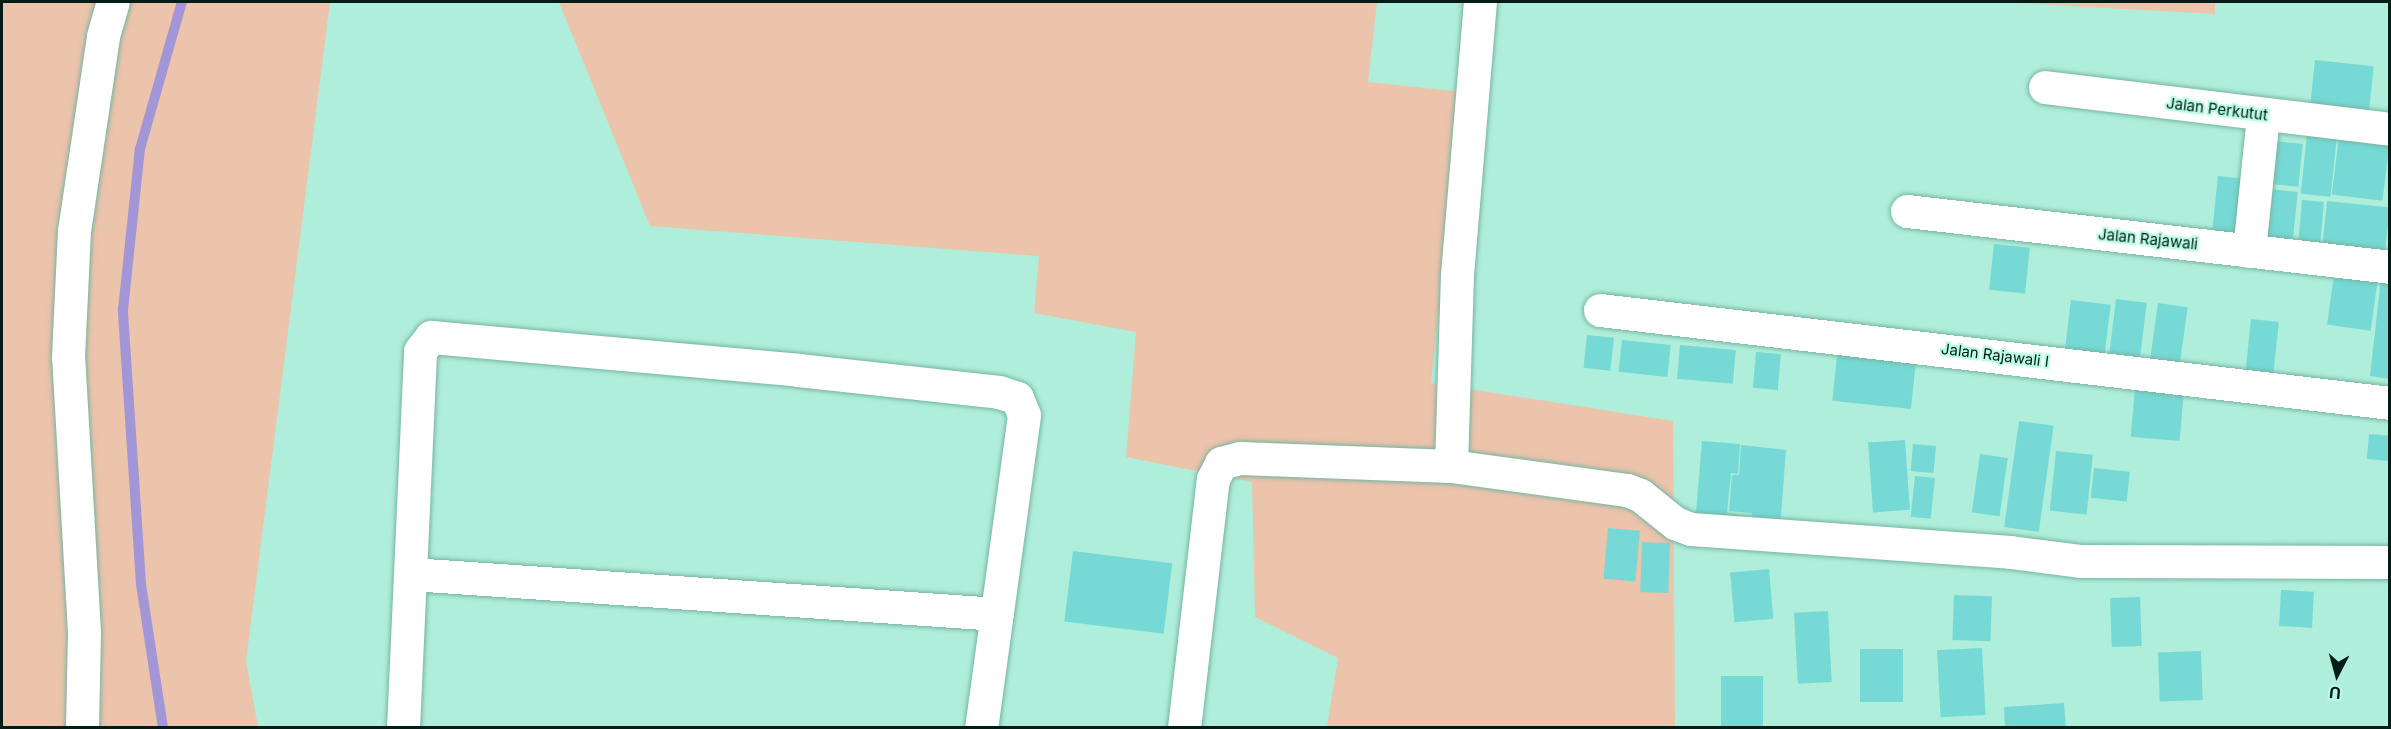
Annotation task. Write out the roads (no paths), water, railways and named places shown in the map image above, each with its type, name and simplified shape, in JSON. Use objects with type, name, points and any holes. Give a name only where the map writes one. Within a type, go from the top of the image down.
[{"type":"street","points":[[82,728],[84,632],[68,357],[74,231],[103,36],[113,2]]},
{"type":"street","points":[[1452,466],[1457,275],[1480,2]]},
{"type":"street","name":"Jalan Perkutut","points":[[2045,87],[2263,115],[2388,120]]},
{"type":"street","points":[[2249,251],[2263,115]]},
{"type":"street","name":"Jalan Rajawali","points":[[1907,211],[2390,267]]},
{"type":"street","name":"Jalan Rajawali I","points":[[1600,310],[2390,402]]},
{"type":"street","points":[[403,728],[420,351],[431,337],[798,370],[999,392],[1017,398],[1024,415],[981,728]]},
{"type":"street","points":[[1184,728],[1213,479],[1221,463],[1240,458],[1452,466],[1627,490],[1640,495],[1675,523],[1691,529],[2010,552],[2080,561],[2390,562]]},
{"type":"street","points":[[411,574],[997,614]]},
{"type":"waterway","points":[[163,728],[141,584],[123,310],[140,149],[182,2]]}]
